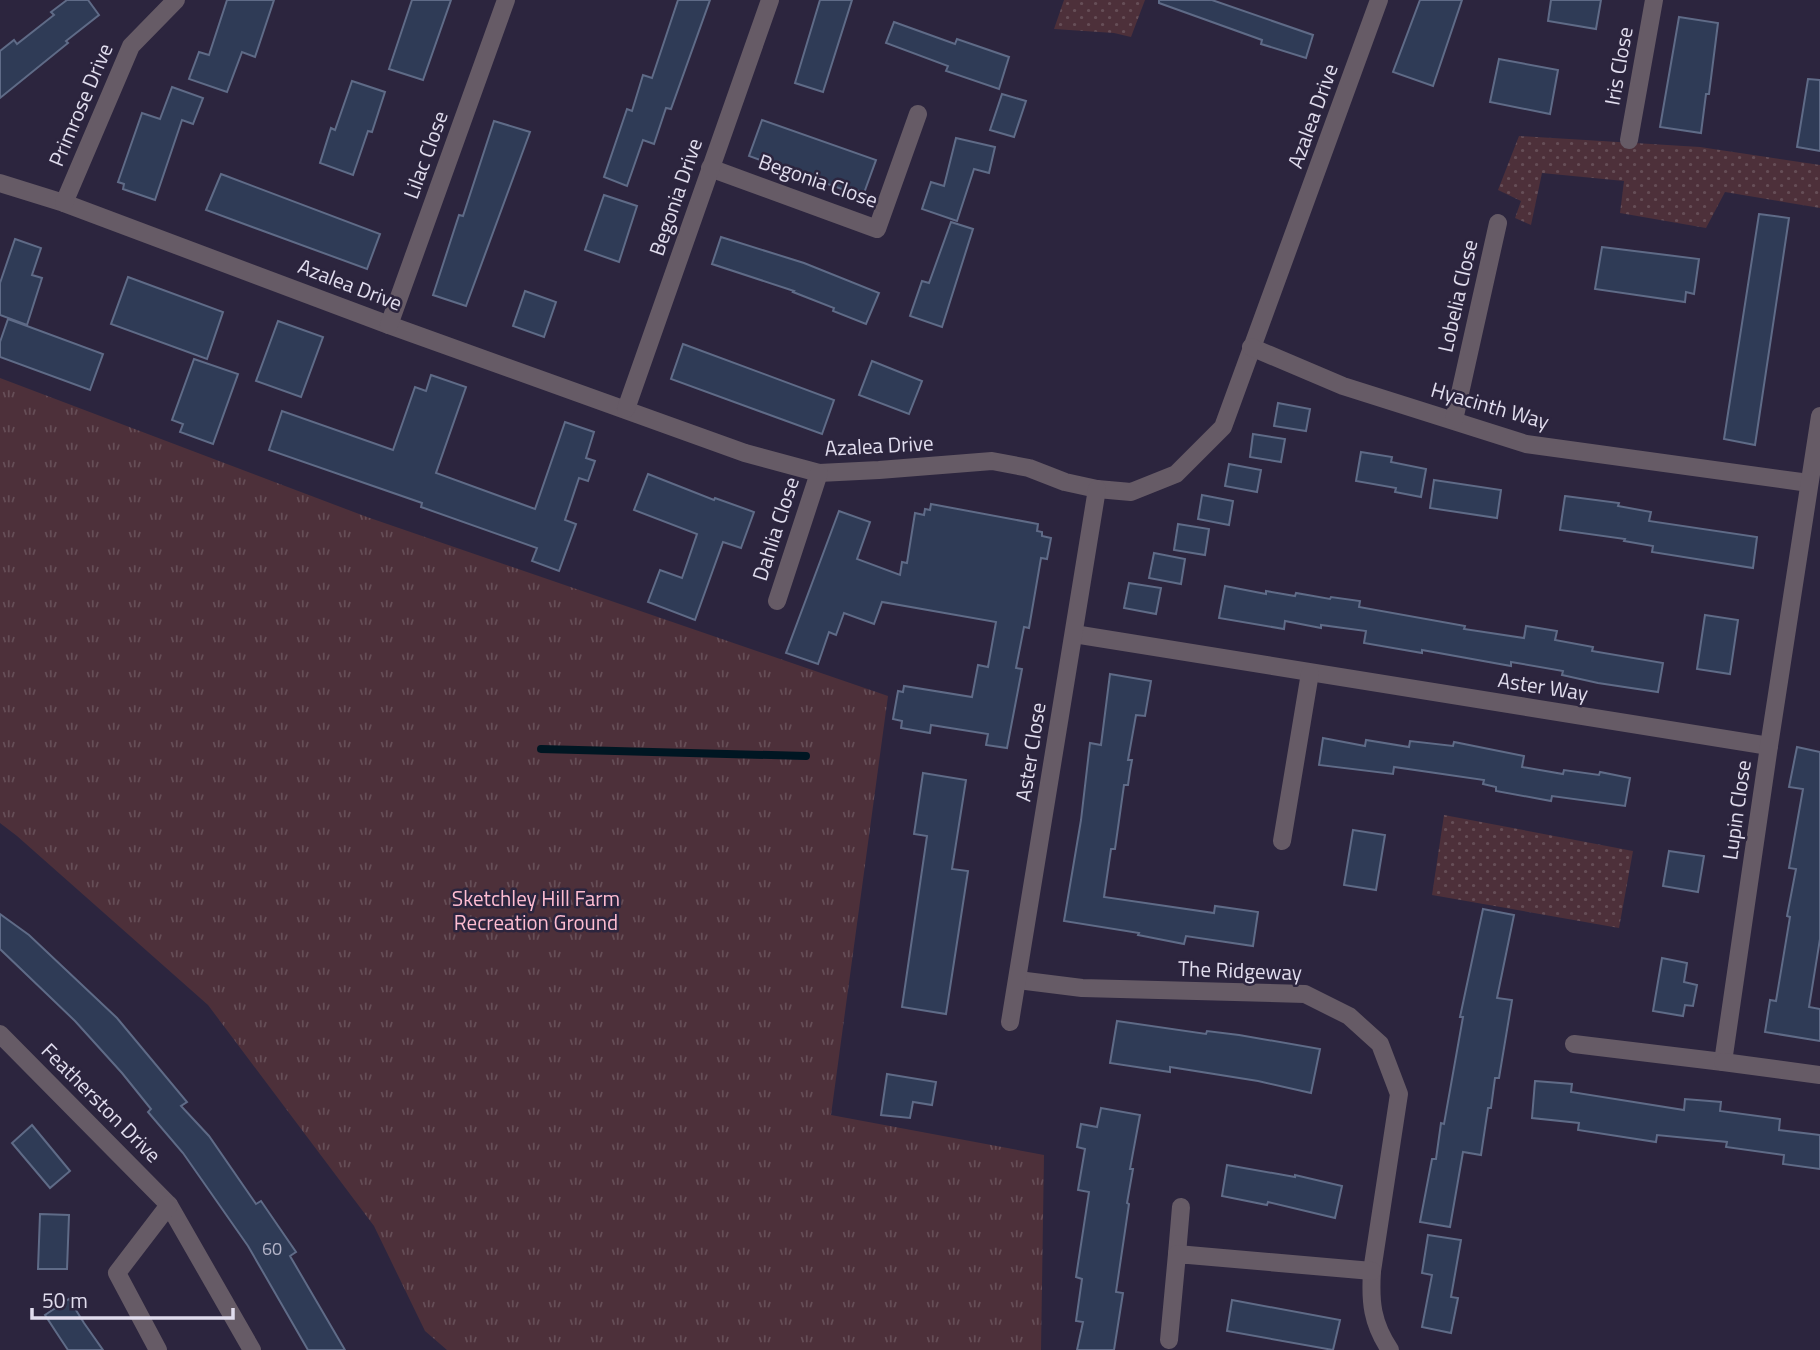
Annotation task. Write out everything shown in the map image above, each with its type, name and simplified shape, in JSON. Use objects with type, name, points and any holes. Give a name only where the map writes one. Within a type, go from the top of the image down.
[{"type":"street","name":"Primrose Drive","points":[[64,203],[131,46],[176,0]]},
{"type":"street","name":"Lilac Close","points":[[389,325],[506,0]]},
{"type":"street","name":"Begonia Drive","points":[[626,409],[770,0]]},
{"type":"street","name":"Azalea Drive","points":[[0,183],[64,203],[389,325],[746,453],[819,473],[992,460],[1029,468],[1065,482],[1097,489],[1131,492],[1176,474],[1223,427],[1379,0]]},
{"type":"street","name":"Iris Close","points":[[1629,140],[1654,0]]},
{"type":"street","name":"Begonia Close","points":[[710,168],[877,229],[918,114]]},
{"type":"street","name":"Lobelia Close","points":[[1454,420],[1498,223]]},
{"type":"street","name":"Hyacinth Way","points":[[1251,347],[1343,386],[1526,443],[1809,483]]},
{"type":"street","name":"Lupin Close","points":[[1723,1062],[1820,416]]},
{"type":"street","name":"Dahlia Close","points":[[777,601],[819,473]]},
{"type":"street","name":"Aster Close","points":[[1010,1022],[1097,489]]},
{"type":"street","name":"Aster Way","points":[[1074,634],[1769,746]]},
{"type":"street","points":[[1282,841],[1310,673]]},
{"type":"street","name":"The Ridgeway","points":[[1018,979],[1082,988],[1305,994],[1349,1016],[1380,1044],[1399,1094],[1370,1299],[1379,1334],[1390,1350]]},
{"type":"street","name":"Featherston Drive","points":[[0,1034],[169,1205],[252,1350]]},
{"type":"street","points":[[1573,1044],[1820,1075]]},
{"type":"street","points":[[158,1350],[117,1273],[169,1205]]},
{"type":"street","points":[[1169,1340],[1181,1207]]},
{"type":"street","points":[[1177,1254],[1372,1271]]},
{"type":"green space","points":[[1064,0],[1145,0],[1131,37],[1114,33],[1054,29]]},
{"type":"green space","points":[[1519,136],[1700,147],[1820,165],[1820,208],[1725,192],[1706,228],[1620,213],[1624,181],[1542,173],[1531,225],[1515,218],[1521,201],[1498,190]]},
{"type":"green space","name":"Sketchley Hill Farm Recreation Ground","points":[[0,378],[367,517],[888,696],[831,1115],[1044,1155],[1041,1350],[447,1350],[425,1331],[374,1226],[208,1005],[0,823]]},
{"type":"green space","points":[[1444,815],[1633,851],[1619,928],[1432,895]]},
{"type":"building","points":[[67,0],[88,0],[99,15],[0,98],[0,51],[14,40],[17,44],[54,15],[51,12]]},
{"type":"building","points":[[227,0],[274,0],[255,57],[242,52],[227,92],[189,79],[199,52],[209,55]]},
{"type":"building","points":[[412,0],[451,0],[423,80],[389,69]]},
{"type":"building","points":[[678,0],[710,0],[671,109],[666,108],[654,144],[643,140],[627,186],[604,177],[627,109],[632,111],[643,75],[652,78]]},
{"type":"building","points":[[820,0],[852,0],[823,92],[795,83]]},
{"type":"building","points":[[1159,0],[1212,0],[1313,35],[1306,58],[1261,44],[1262,40],[1159,3]]},
{"type":"building","points":[[1420,0],[1462,0],[1433,86],[1393,72]]},
{"type":"building","points":[[1551,0],[1601,0],[1596,29],[1548,21]]},
{"type":"building","points":[[1679,17],[1718,23],[1701,133],[1660,127]]},
{"type":"building","points":[[894,22],[955,44],[957,39],[1009,57],[999,89],[946,71],[948,66],[886,43]]},
{"type":"building","points":[[1499,59],[1558,70],[1550,114],[1490,102]]},
{"type":"building","points":[[1808,79],[1820,80],[1820,151],[1797,147]]},
{"type":"building","points":[[352,81],[385,92],[372,132],[368,131],[353,175],[320,163],[331,128],[335,130]]},
{"type":"building","points":[[172,87],[203,98],[193,124],[182,120],[155,200],[123,189],[124,184],[118,182],[142,113],[160,119]]},
{"type":"building","points":[[1002,94],[1026,101],[1014,137],[990,130]]},
{"type":"building","points":[[762,120],[876,160],[864,193],[851,188],[850,192],[749,156]]},
{"type":"building","points":[[494,121],[530,132],[466,306],[433,295],[459,215],[463,216]]},
{"type":"building","points":[[956,138],[995,147],[989,173],[974,169],[957,221],[922,209],[931,182],[944,186]]},
{"type":"building","points":[[221,174],[380,234],[367,269],[206,210]]},
{"type":"building","points":[[604,195],[637,206],[619,262],[585,250]]},
{"type":"building","points":[[1759,214],[1789,218],[1755,445],[1724,439]]},
{"type":"building","points":[[951,222],[973,229],[942,327],[910,316],[922,281],[929,283]]},
{"type":"building","points":[[721,237],[804,263],[879,293],[866,324],[794,291],[712,264]]},
{"type":"building","points":[[15,239],[41,248],[32,275],[42,278],[27,325],[0,315],[0,283]]},
{"type":"building","points":[[1602,247],[1699,259],[1694,294],[1686,292],[1685,302],[1595,289]]},
{"type":"building","points":[[128,277],[223,312],[207,359],[111,324]]},
{"type":"building","points":[[525,291],[556,302],[544,337],[513,326]]},
{"type":"building","points":[[8,319],[103,354],[90,390],[0,357],[0,342]]},
{"type":"building","points":[[278,321],[323,337],[301,397],[256,381]]},
{"type":"building","points":[[683,344],[834,400],[822,434],[671,379]]},
{"type":"building","points":[[194,359],[238,374],[213,444],[180,432],[183,424],[172,420]]},
{"type":"building","points":[[872,361],[922,381],[909,414],[859,395]]},
{"type":"building","points":[[431,375],[466,387],[436,473],[535,509],[565,422],[594,432],[586,458],[595,461],[588,481],[579,478],[565,520],[576,524],[559,571],[532,561],[537,548],[421,507],[422,503],[269,450],[282,411],[393,450],[415,387],[426,391]]},
{"type":"building","points":[[1278,403],[1310,409],[1306,431],[1274,426]]},
{"type":"building","points":[[1253,434],[1285,439],[1281,462],[1250,457]]},
{"type":"building","points":[[1361,452],[1392,457],[1391,462],[1426,469],[1421,497],[1395,492],[1396,488],[1356,481]]},
{"type":"building","points":[[1229,464],[1261,470],[1257,492],[1225,486]]},
{"type":"building","points":[[648,474],[714,500],[715,498],[754,512],[741,548],[723,542],[695,620],[648,602],[660,570],[682,578],[697,534],[634,510]]},
{"type":"building","points":[[1434,480],[1501,490],[1497,518],[1430,508]]},
{"type":"building","points":[[1202,495],[1233,501],[1229,525],[1198,519]]},
{"type":"building","points":[[1565,496],[1619,503],[1618,506],[1651,512],[1649,521],[1757,537],[1753,568],[1652,552],[1653,546],[1624,541],[1625,539],[1560,530]]},
{"type":"building","points":[[931,504],[1038,524],[1037,531],[1042,532],[1042,536],[1051,538],[1047,559],[1041,558],[1029,628],[1024,627],[1016,668],[1022,669],[1007,748],[986,745],[988,734],[931,725],[930,733],[901,728],[902,721],[893,719],[898,691],[903,692],[904,686],[972,697],[978,665],[988,667],[996,622],[882,602],[874,624],[844,613],[836,635],[829,632],[818,664],[786,653],[839,511],[870,522],[857,559],[900,575],[902,562],[907,563],[915,513],[924,515],[925,509],[930,510]]},
{"type":"building","points":[[1178,524],[1209,529],[1205,555],[1174,550]]},
{"type":"building","points":[[1154,553],[1185,559],[1181,584],[1149,578]]},
{"type":"building","points":[[1129,583],[1161,588],[1156,614],[1124,608]]},
{"type":"building","points":[[1225,586],[1266,594],[1266,591],[1295,596],[1296,593],[1360,601],[1359,607],[1465,626],[1464,629],[1524,638],[1526,626],[1557,631],[1555,640],[1593,647],[1592,651],[1663,663],[1658,692],[1598,683],[1562,675],[1563,671],[1511,662],[1511,666],[1364,643],[1366,631],[1321,625],[1321,628],[1285,621],[1284,629],[1219,618]]},
{"type":"building","points":[[1705,615],[1738,620],[1730,674],[1697,669]]},
{"type":"building","points":[[1110,674],[1151,681],[1145,716],[1136,715],[1128,760],[1132,760],[1128,785],[1124,785],[1115,849],[1111,849],[1104,897],[1214,913],[1215,906],[1258,912],[1253,946],[1186,936],[1184,944],[1138,935],[1139,933],[1064,921],[1081,820],[1090,743],[1101,745]]},
{"type":"building","points":[[1323,738],[1365,746],[1366,740],[1409,747],[1410,741],[1453,746],[1454,742],[1524,756],[1522,767],[1563,774],[1564,770],[1599,775],[1600,772],[1630,778],[1625,806],[1552,796],[1551,801],[1496,791],[1496,787],[1483,784],[1484,780],[1394,767],[1393,774],[1319,765]]},
{"type":"building","points":[[1797,747],[1820,752],[1820,939],[1809,1007],[1820,1009],[1820,1041],[1765,1032],[1770,1000],[1776,1001],[1796,869],[1789,868],[1803,789],[1789,787]]},
{"type":"building","points":[[923,773],[966,780],[952,869],[968,871],[946,1014],[902,1007],[927,836],[914,834]]},
{"type":"building","points":[[1353,830],[1385,835],[1376,890],[1344,885]]},
{"type":"building","points":[[1669,851],[1704,856],[1698,892],[1663,886]]},
{"type":"building","points":[[1483,909],[1514,915],[1497,998],[1512,1000],[1499,1078],[1495,1078],[1481,1155],[1463,1152],[1450,1227],[1420,1222],[1432,1159],[1436,1159],[1441,1123],[1444,1124],[1463,1017],[1460,1017]]},
{"type":"building","points":[[0,914],[29,935],[117,1018],[187,1102],[181,1106],[209,1136],[256,1204],[261,1201],[296,1252],[290,1256],[345,1350],[308,1350],[248,1246],[183,1153],[148,1112],[151,1109],[75,1021],[0,949]]},
{"type":"building","points":[[1662,958],[1687,963],[1684,982],[1697,985],[1693,1006],[1685,1005],[1683,1016],[1653,1011]]},
{"type":"building","points":[[1117,1021],[1206,1034],[1207,1031],[1239,1035],[1320,1049],[1311,1093],[1258,1081],[1170,1067],[1170,1072],[1110,1063]]},
{"type":"building","points":[[887,1074],[936,1082],[932,1105],[913,1102],[910,1118],[881,1115]]},
{"type":"building","points":[[1535,1081],[1572,1084],[1571,1092],[1684,1110],[1685,1099],[1721,1102],[1720,1111],[1780,1119],[1779,1130],[1820,1135],[1820,1169],[1783,1164],[1784,1155],[1726,1147],[1727,1142],[1657,1135],[1656,1142],[1578,1130],[1579,1123],[1532,1118]]},
{"type":"building","points":[[1101,1108],[1140,1115],[1130,1169],[1133,1169],[1116,1292],[1123,1293],[1114,1350],[1077,1350],[1083,1322],[1076,1321],[1082,1279],[1076,1277],[1089,1192],[1078,1190],[1085,1149],[1077,1147],[1081,1124],[1097,1127]]},
{"type":"building","points":[[32,1125],[70,1171],[50,1188],[12,1143]]},
{"type":"building","points":[[1227,1165],[1295,1175],[1342,1186],[1335,1218],[1268,1202],[1267,1205],[1222,1196]]},
{"type":"building","points":[[40,1214],[69,1215],[67,1269],[38,1269]]},
{"type":"building","points":[[1428,1235],[1461,1240],[1451,1297],[1458,1298],[1451,1333],[1422,1327],[1432,1275],[1422,1273]]},
{"type":"building","points":[[69,1299],[103,1350],[68,1350],[45,1315]]},
{"type":"building","points":[[1232,1300],[1340,1320],[1333,1350],[1227,1331]]},
{"type":"waterway","points":[[541,749],[806,756]]}]
